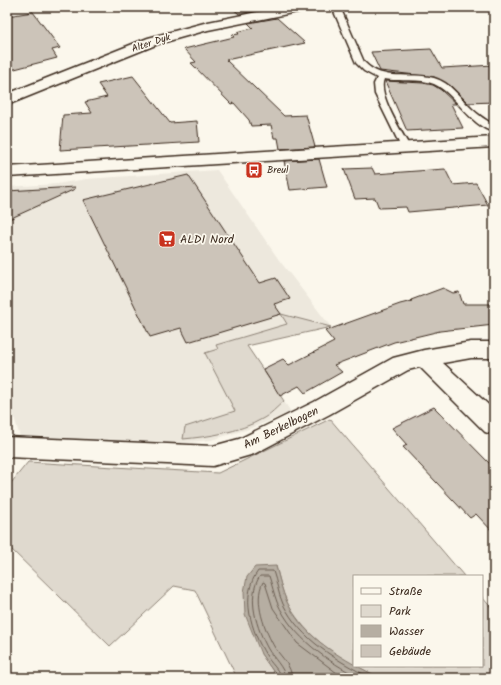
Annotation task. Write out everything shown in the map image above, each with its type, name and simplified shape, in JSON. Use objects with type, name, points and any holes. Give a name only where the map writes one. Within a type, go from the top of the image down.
[{"type":"street","name":"Alter Dyk","points":[[7,100],[109,57],[155,40],[302,7]]},
{"type":"street","points":[[7,172],[494,142]]},
{"type":"street","name":"Am Berkelbogen","points":[[7,447],[213,456],[245,447],[322,408],[401,364],[424,358],[471,350],[494,350]]},
{"type":"street","points":[[424,358],[494,425]]},
{"type":"lane","points":[[336,7],[360,63],[365,70],[374,75],[439,82],[450,89],[468,110],[494,129]]},
{"type":"lane","points":[[382,76],[378,84],[379,94],[405,147]]},
{"type":"shaded area","points":[[217,170],[279,260],[331,327],[247,346],[291,412],[252,428],[211,440],[169,444],[142,444],[20,437],[7,393],[7,187],[57,184],[86,179]]},
{"type":"green space","points":[[281,314],[331,327],[247,346],[284,401],[271,413],[253,424],[234,431],[183,439],[185,427],[235,411],[205,353],[218,349],[216,345],[287,324]]},
{"type":"green space","points":[[330,419],[463,575],[353,575],[353,664],[334,653],[307,630],[287,602],[276,566],[261,654],[278,678],[237,678],[195,590],[174,586],[110,646],[7,545],[7,488],[28,462],[218,473]]},
{"type":"green space","points":[[483,598],[494,611],[494,678],[380,678],[358,667],[483,667]]},
{"type":"water","points":[[276,566],[287,602],[304,627],[327,648],[353,664],[353,667],[359,667],[380,678],[278,678],[261,654],[245,614],[244,592],[247,577],[255,567]]},
{"type":"building","points":[[231,7],[264,7],[266,9],[239,14]]},
{"type":"building","points":[[33,12],[60,48],[52,50],[57,58],[7,71],[7,16]]},
{"type":"building","points":[[277,18],[305,43],[226,60],[284,116],[306,115],[315,147],[280,149],[278,138],[274,138],[271,125],[251,126],[249,120],[234,103],[231,104],[191,63],[196,62],[184,49],[234,37],[232,35],[239,34],[237,32],[253,28],[248,23]]},
{"type":"building","points":[[431,49],[442,68],[494,65],[494,102],[468,103],[451,86],[434,77],[380,71],[371,52]]},
{"type":"building","points":[[133,76],[170,123],[197,121],[199,142],[60,150],[63,115],[92,113],[85,102],[107,97],[98,84]]},
{"type":"building","points":[[385,81],[433,85],[441,90],[456,104],[451,104],[463,128],[407,131]]},
{"type":"building","points":[[319,159],[327,187],[290,190],[284,161]]},
{"type":"building","points":[[372,168],[375,174],[445,169],[453,185],[476,183],[488,205],[408,212],[406,207],[379,208],[375,198],[355,199],[344,169]]},
{"type":"building","name":"ALDI Nord","points":[[188,175],[260,283],[276,278],[290,299],[274,304],[281,314],[188,342],[181,328],[150,337],[83,200]]},
{"type":"building","points":[[75,187],[75,189],[7,220],[7,191]]},
{"type":"building","points":[[443,288],[453,293],[459,292],[463,304],[494,304],[494,325],[440,331],[394,342],[334,365],[342,372],[305,393],[299,386],[280,396],[263,369],[283,359],[289,365],[334,342],[325,331],[412,301],[411,300]]},
{"type":"building","points":[[434,407],[494,468],[494,533],[476,514],[470,518],[403,447],[407,445],[392,428]]},
{"type":"place","name":"Breul","points":[[254,170]]},
{"type":"place","name":"ALDI Nord","points":[[167,239]]}]
